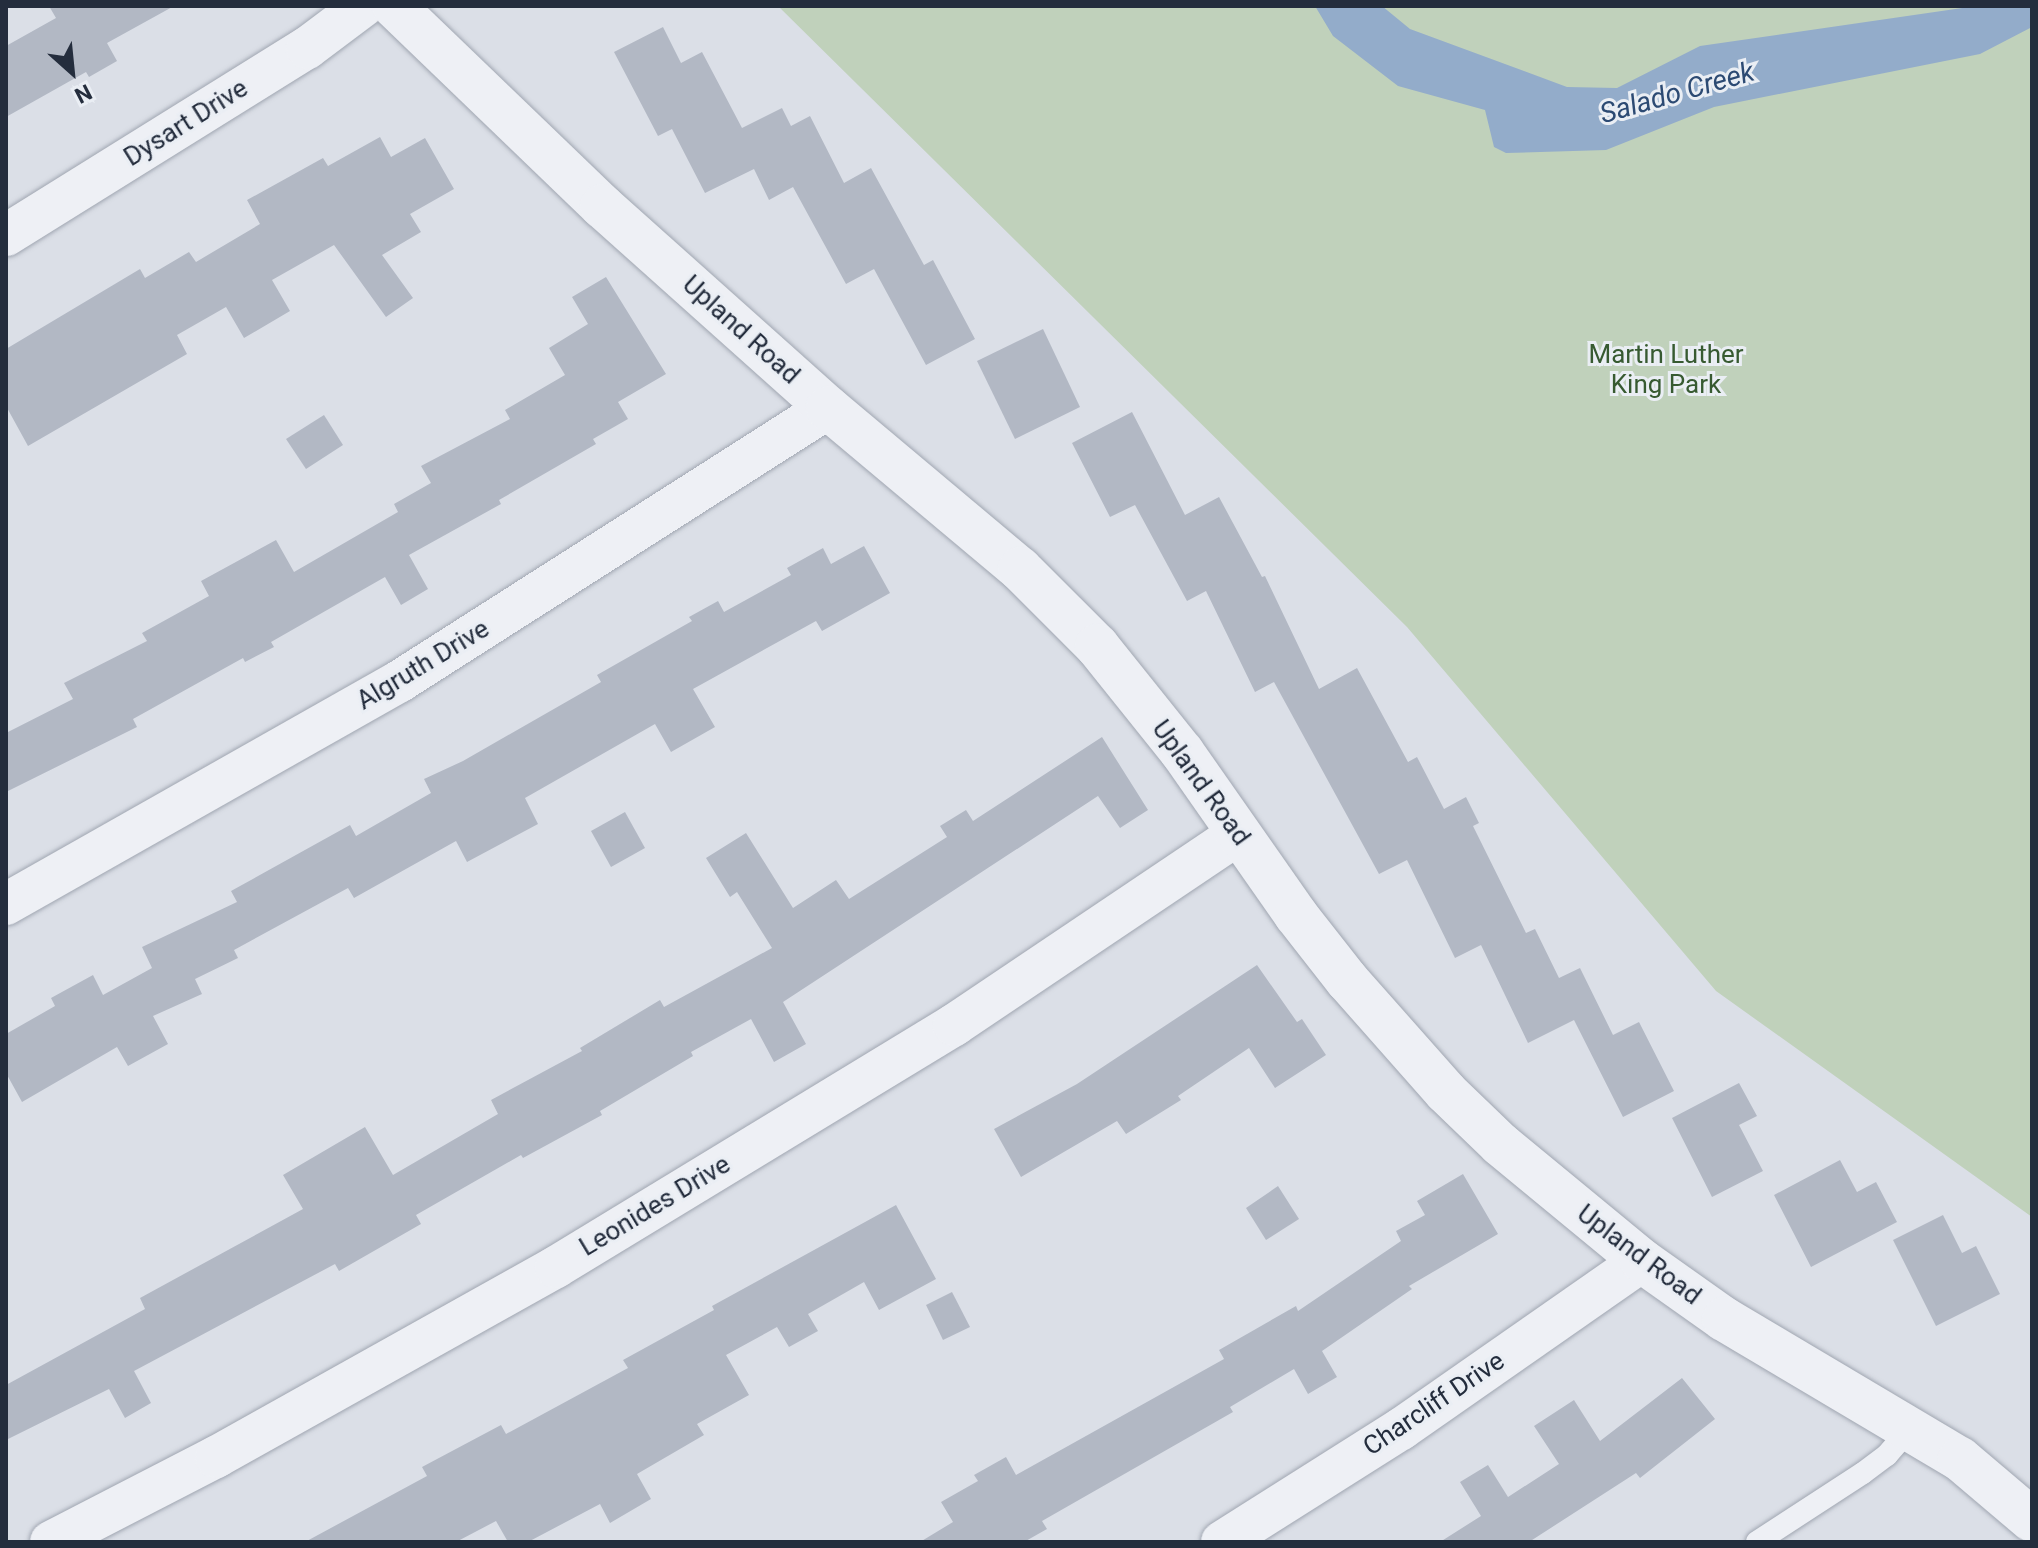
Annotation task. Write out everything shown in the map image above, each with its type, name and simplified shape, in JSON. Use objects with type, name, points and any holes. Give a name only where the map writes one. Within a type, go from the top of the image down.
[{"type":"street","name":"Dysart Drive","points":[[6,235],[307,48],[363,6]]},
{"type":"street","name":"Upland Road","points":[[394,6],[602,206],[828,408],[1020,569],[1097,646],[1182,752],[1238,834],[1347,980],[1446,1092],[1500,1144],[1642,1261],[1724,1319],[1960,1459],[2032,1520]]},
{"type":"street","name":"Algruth Drive","points":[[6,904],[400,681],[828,408]]},
{"type":"street","name":"Leonides Drive","points":[[51,1542],[216,1457],[556,1267],[954,1025],[1238,834]]},
{"type":"street","name":"Charcliff Drive","points":[[1222,1542],[1401,1429],[1642,1261]]},
{"type":"lane","points":[[1757,1542],[1875,1464],[1910,1429]]},
{"type":"green space","name":"Martin Luther King Park","points":[[778,6],[2032,6],[2032,1217],[1716,991],[1407,627]]},
{"type":"water","name":"Salado Creek","points":[[1315,6],[1382,6],[1410,29],[1567,87],[1617,88],[1700,46],[1976,6],[2032,6],[2032,27],[1980,54],[1714,107],[1606,150],[1506,153],[1494,147],[1485,110],[1398,86],[1333,36]]},
{"type":"building","points":[[49,6],[174,6],[107,43],[117,61],[89,77],[86,72],[6,117],[6,46],[56,18]]},
{"type":"building","points":[[663,27],[681,63],[702,52],[742,128],[782,108],[791,126],[810,116],[844,183],[871,168],[924,265],[933,260],[975,339],[926,365],[874,269],[846,284],[793,187],[769,200],[754,169],[705,193],[672,129],[658,136],[614,52]]},
{"type":"building","points":[[380,137],[391,157],[425,138],[454,189],[410,214],[421,232],[382,255],[413,298],[386,317],[334,245],[272,280],[290,311],[244,338],[226,307],[177,335],[187,354],[28,446],[6,406],[6,349],[140,269],[145,278],[189,252],[196,262],[260,224],[247,200],[323,158],[328,166]]},
{"type":"building","points":[[606,277],[666,374],[618,402],[628,419],[593,439],[596,444],[499,500],[501,504],[409,555],[428,589],[401,605],[385,577],[271,642],[274,647],[245,662],[243,658],[133,719],[137,727],[6,792],[6,733],[73,699],[64,683],[147,641],[142,633],[209,596],[201,581],[276,540],[294,572],[398,512],[394,504],[431,483],[421,466],[510,419],[505,410],[565,375],[549,348],[588,324],[572,297]]},
{"type":"building","points":[[1043,329],[1080,407],[1015,439],[977,361]]},
{"type":"building","points":[[1132,412],[1185,515],[1219,497],[1262,577],[1265,576],[1319,689],[1357,668],[1408,762],[1417,757],[1444,809],[1466,797],[1479,823],[1473,826],[1526,933],[1535,929],[1559,978],[1580,968],[1613,1035],[1639,1022],[1674,1091],[1623,1117],[1574,1020],[1528,1043],[1481,945],[1455,958],[1407,860],[1379,874],[1274,682],[1255,692],[1206,591],[1187,601],[1135,505],[1110,517],[1072,443]]},
{"type":"building","points":[[324,415],[343,445],[306,469],[286,439]]},
{"type":"building","points":[[864,546],[890,593],[822,631],[816,621],[693,689],[715,727],[671,752],[655,724],[525,798],[538,824],[467,862],[456,841],[354,898],[348,888],[234,950],[238,958],[195,979],[202,994],[153,1016],[168,1044],[128,1066],[117,1047],[22,1102],[6,1073],[6,1034],[55,1006],[51,998],[93,975],[103,995],[152,968],[142,947],[237,902],[231,891],[350,825],[356,836],[431,793],[424,779],[463,761],[601,682],[597,675],[692,621],[689,617],[718,601],[724,612],[791,575],[787,568],[823,548],[831,564]]},
{"type":"building","points":[[1102,737],[1148,810],[1120,828],[1098,796],[783,1002],[806,1044],[774,1062],[751,1019],[691,1052],[693,1056],[600,1111],[602,1115],[523,1158],[521,1155],[416,1215],[421,1224],[339,1271],[335,1264],[134,1371],[151,1403],[125,1418],[109,1389],[6,1440],[6,1385],[145,1309],[140,1298],[303,1209],[283,1175],[365,1127],[393,1175],[498,1114],[491,1100],[582,1051],[580,1048],[660,1000],[664,1007],[772,948],[737,892],[730,897],[706,858],[746,833],[793,908],[836,880],[849,899],[947,837],[940,826],[966,810],[973,821]]},
{"type":"building","points":[[625,812],[645,848],[611,867],[591,831]]},
{"type":"building","points":[[1257,965],[1297,1022],[1302,1019],[1326,1055],[1275,1088],[1249,1048],[1178,1096],[1181,1100],[1126,1134],[1117,1121],[1021,1177],[994,1129],[1077,1084]]},
{"type":"building","points":[[1739,1083],[1757,1116],[1739,1125],[1763,1171],[1712,1197],[1672,1118]]},
{"type":"building","points":[[1840,1160],[1857,1192],[1876,1182],[1897,1222],[1811,1267],[1774,1195]]},
{"type":"building","points":[[1463,1174],[1498,1234],[1409,1286],[1412,1289],[1322,1351],[1337,1377],[1308,1394],[1294,1369],[1230,1407],[1233,1412],[1042,1521],[1047,1529],[1024,1542],[920,1542],[953,1522],[941,1502],[978,1481],[974,1475],[1006,1457],[1016,1475],[1224,1359],[1219,1350],[1296,1306],[1298,1311],[1401,1241],[1396,1231],[1425,1215],[1417,1201]]},
{"type":"building","points":[[1278,1186],[1299,1219],[1266,1240],[1246,1208]]},
{"type":"building","points":[[896,1205],[936,1279],[879,1310],[864,1282],[808,1314],[818,1331],[789,1347],[777,1327],[726,1355],[749,1395],[697,1424],[704,1435],[637,1474],[651,1499],[610,1523],[600,1504],[528,1542],[508,1542],[496,1521],[456,1542],[305,1542],[427,1476],[422,1467],[501,1425],[506,1434],[628,1368],[623,1360],[714,1310],[712,1306]]},
{"type":"building","points":[[1943,1215],[1962,1253],[1976,1246],[2000,1294],[1936,1326],[1893,1240]]},
{"type":"building","points":[[952,1292],[970,1327],[943,1340],[926,1305]]},
{"type":"building","points":[[1682,1378],[1715,1419],[1640,1478],[1636,1473],[1529,1542],[1440,1542],[1481,1516],[1460,1482],[1488,1465],[1508,1497],[1559,1464],[1534,1426],[1574,1400],[1600,1441]]}]
